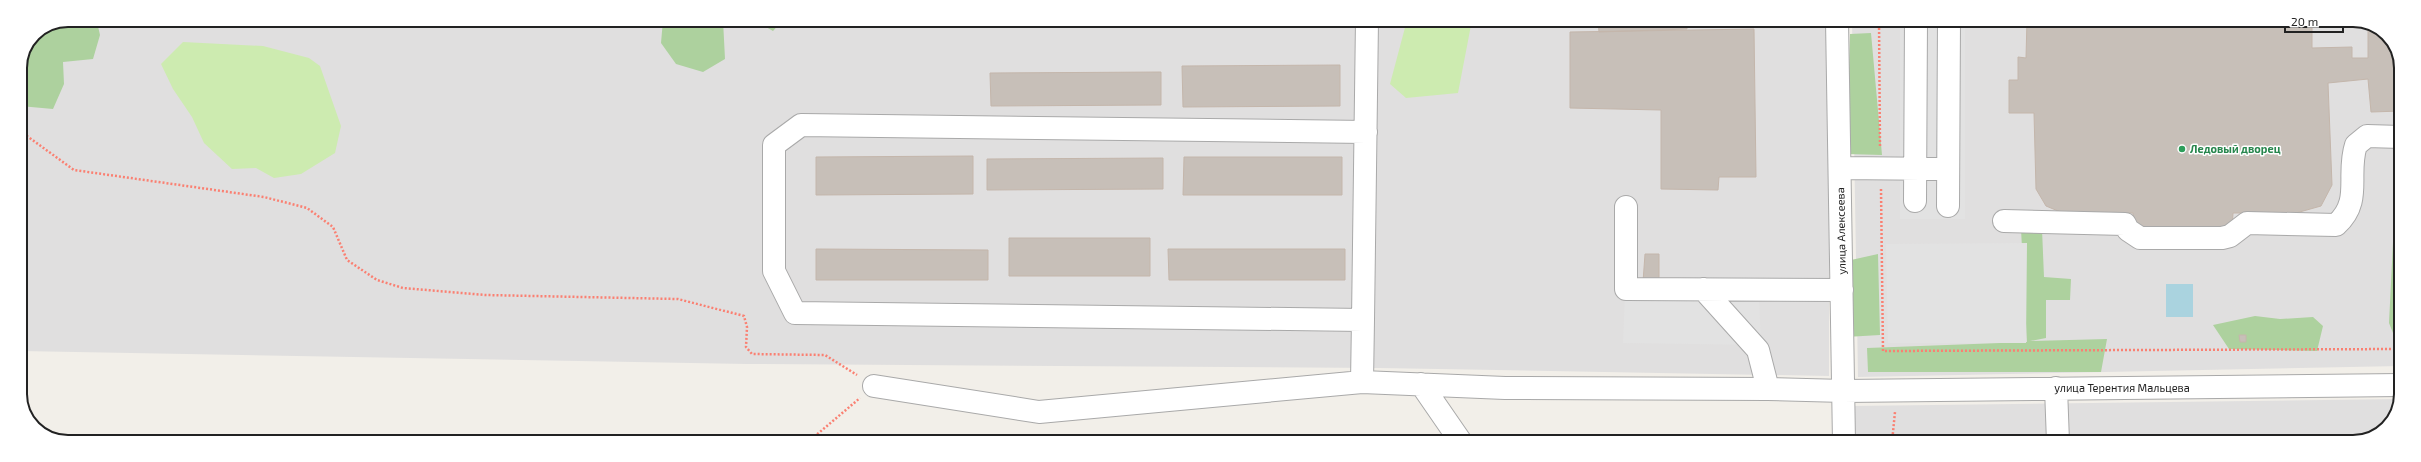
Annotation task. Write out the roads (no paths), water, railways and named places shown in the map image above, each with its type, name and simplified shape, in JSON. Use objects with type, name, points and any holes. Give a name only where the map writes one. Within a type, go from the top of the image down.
[{"type":"street","points":[[1362,382],[1367,27]]},
{"type":"street","name":"улица Алексеева","points":[[1837,27],[1844,435]]},
{"type":"street","points":[[1915,201],[1916,27]]},
{"type":"street","points":[[1948,206],[1949,27]]},
{"type":"street","points":[[1363,320],[795,312],[774,271],[774,145],[801,125],[1366,132]]},
{"type":"street","points":[[2004,221],[2124,224],[2128,230],[2140,238],[2222,238],[2230,236],[2247,223],[2336,225],[2347,216],[2352,200],[2356,146],[2367,136],[2394,137]]},
{"type":"street","points":[[1840,168],[1948,169]]},
{"type":"street","points":[[1626,207],[1626,289],[1842,290]]},
{"type":"street","points":[[1703,289],[1758,350],[1768,389]]},
{"type":"street","name":"улица Терентия Мальцева","points":[[874,386],[1039,412],[1362,382],[1505,388],[1844,390],[2394,385]]},
{"type":"street","points":[[1421,384],[1456,435]]},
{"type":"street","points":[[2056,388],[2058,435]]},
{"type":"water","points":[[2166,284],[2193,284],[2193,317],[2166,317]]},
{"type":"place","name":"Ледовый дворец","points":[[2182,149]]}]
